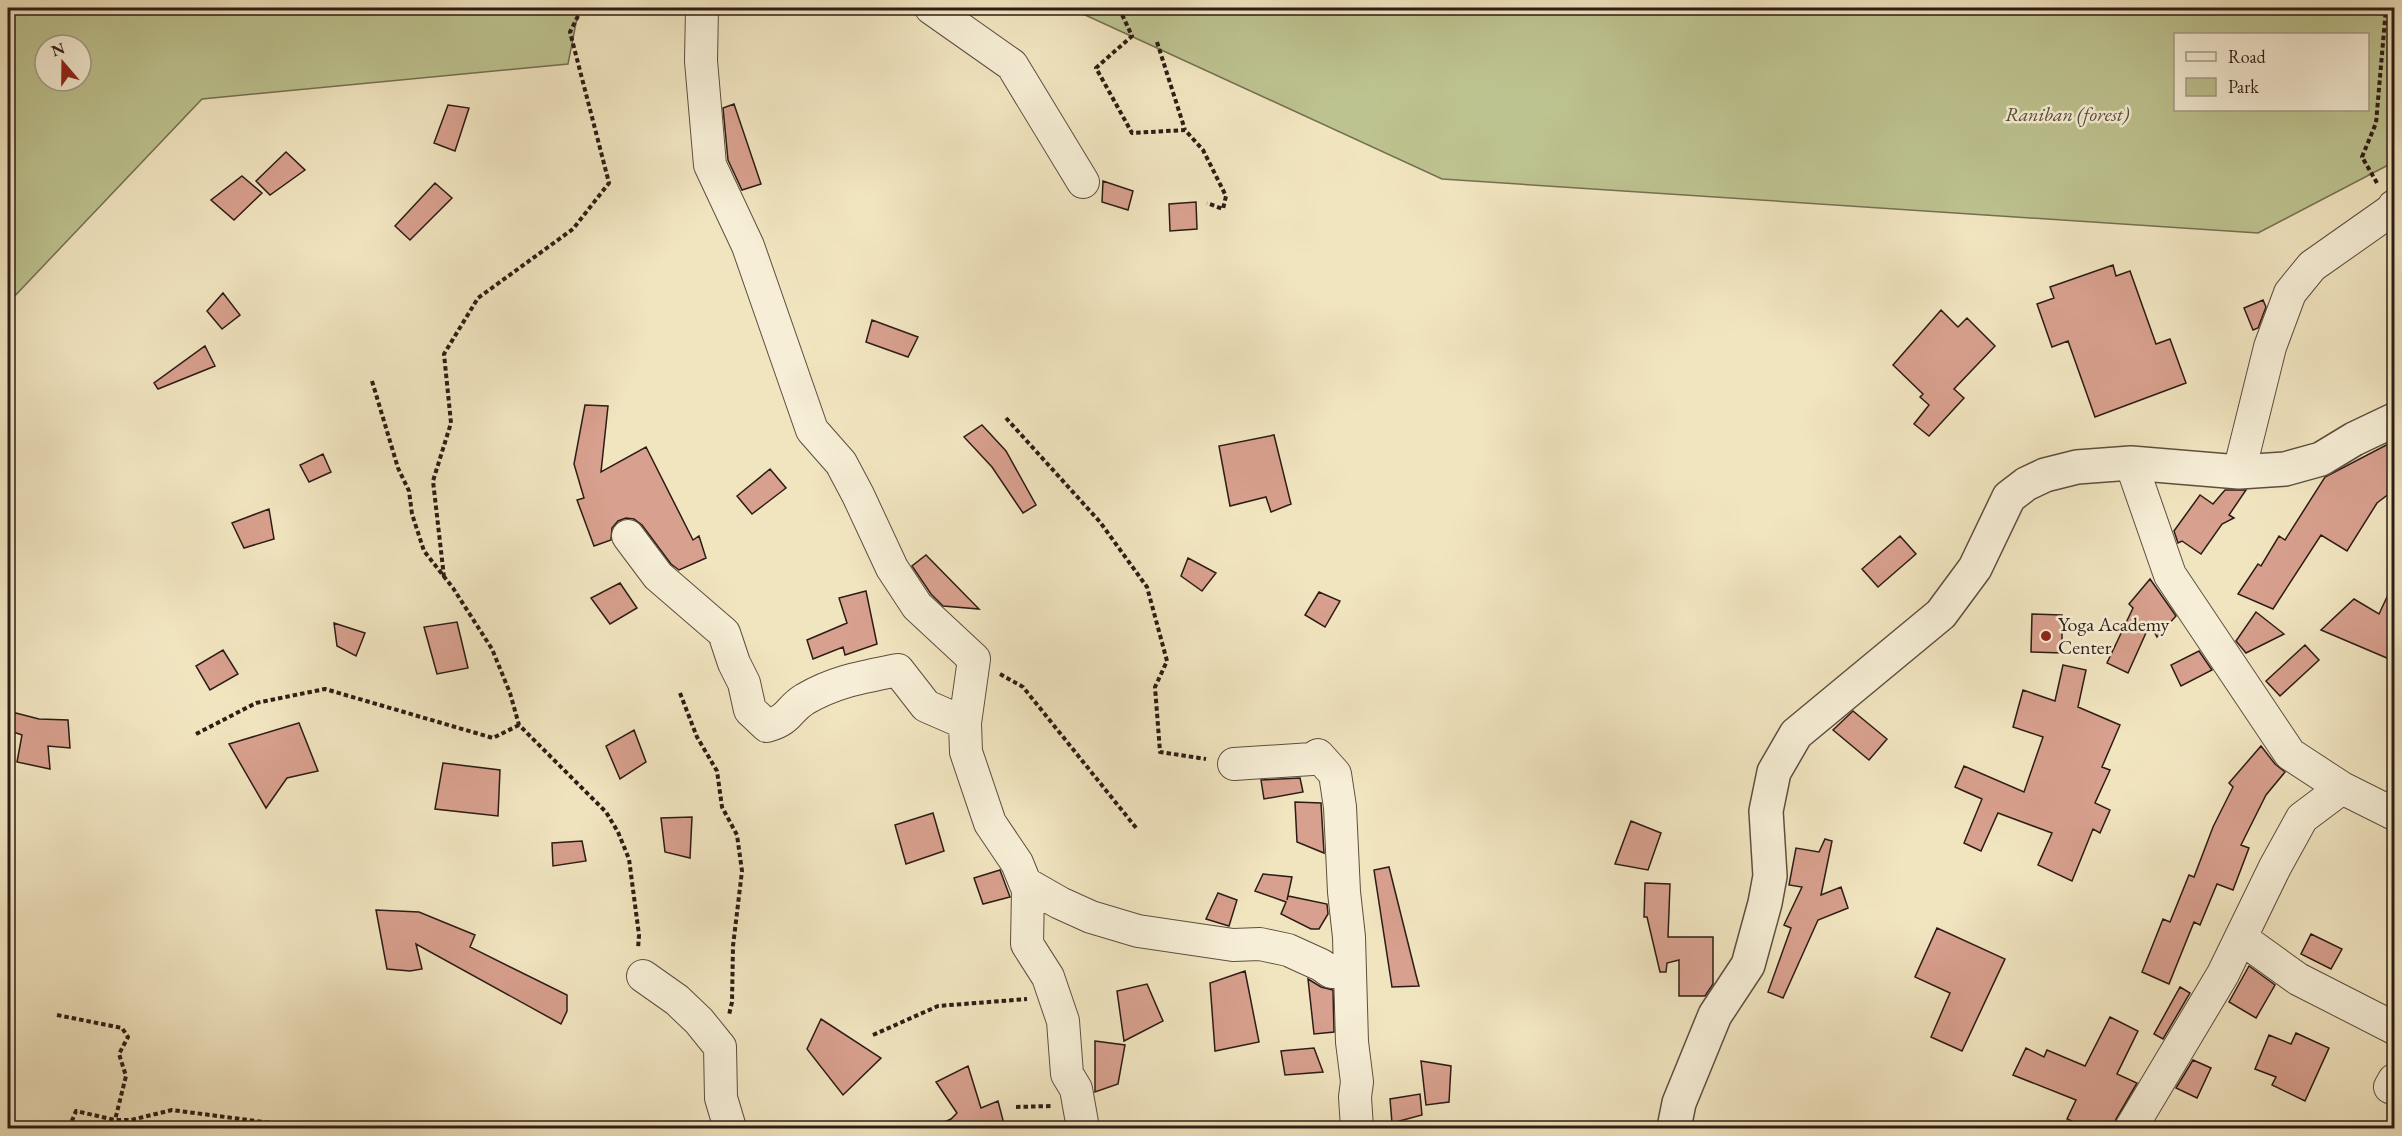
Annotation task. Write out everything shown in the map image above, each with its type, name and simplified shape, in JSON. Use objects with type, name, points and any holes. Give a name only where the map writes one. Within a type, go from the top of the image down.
[{"type":"street","points":[[702,8],[701,61],[710,165],[748,246],[812,430],[841,463],[892,568],[917,606],[974,659],[965,723],[966,752],[990,823],[1017,863],[1028,890],[1027,944],[1048,976],[1063,1021],[1067,1074],[1076,1089],[1083,1128]]},
{"type":"street","points":[[932,8],[1012,65],[1083,182]]},
{"type":"street","points":[[2239,472],[2270,347],[2289,293],[2312,266],[2394,208]]},
{"type":"street","points":[[1674,1128],[1679,1103],[1715,1015],[1748,965],[1770,876],[1766,811],[1774,772],[1796,734],[1941,614],[1975,568],[2009,497],[2026,484],[2044,475],[2077,467],[2131,463],[2239,472],[2285,469],[2321,459],[2394,420]]},
{"type":"street","points":[[2131,463],[2170,575],[2290,754],[2342,788],[2394,814]]},
{"type":"street","points":[[628,536],[658,576],[724,633],[734,663],[744,683],[750,710],[767,726],[782,722],[802,701],[840,682],[898,670],[926,706],[965,723]]},
{"type":"street","points":[[1234,764],[1312,759],[1318,755],[1335,774],[1340,807],[1344,892],[1349,937],[1352,1042],[1357,1082],[1355,1097],[1357,1128]]},
{"type":"street","points":[[2131,1128],[2223,974],[2275,867],[2302,818],[2342,788]]},
{"type":"street","points":[[1025,883],[1091,917],[1138,931],[1233,945],[1260,944],[1288,950],[1321,964],[1331,972],[1349,972]]},
{"type":"street","points":[[2241,938],[2298,979],[2394,1028]]},
{"type":"street","points":[[643,976],[677,1000],[699,1021],[720,1047],[721,1098],[730,1128]]},
{"type":"street","points":[[2394,1080],[2390,1087],[2394,1089]]},
{"type":"path","points":[[444,577],[433,481],[451,423],[444,354],[478,298],[573,229],[609,183],[570,32],[582,8]]},
{"type":"path","points":[[1119,8],[1132,36],[1096,68],[1132,134],[1185,130]]},
{"type":"path","points":[[2386,8],[2376,123],[2362,157],[2394,208]]},
{"type":"path","points":[[1156,42],[1185,130],[1203,150],[1226,196],[1223,209],[1207,203]]},
{"type":"path","points":[[372,381],[398,468],[410,491],[412,514],[424,551],[492,649],[510,693],[519,725],[606,812],[618,832],[629,859],[639,935],[638,960],[643,976]]},
{"type":"path","points":[[1006,418],[1100,522],[1147,587],[1167,662],[1155,687],[1160,752],[1234,764]]},
{"type":"path","points":[[974,659],[1023,687],[1137,830]]},
{"type":"path","points":[[196,734],[256,703],[326,689],[493,738],[519,725]]},
{"type":"path","points":[[680,693],[697,737],[717,771],[722,807],[737,835],[742,871],[733,946],[732,1002],[720,1047]]},
{"type":"path","points":[[873,1035],[938,1006],[1055,997]]},
{"type":"path","points":[[57,1015],[122,1028],[128,1037],[119,1054],[126,1076],[115,1120]]},
{"type":"path","points":[[69,1128],[75,1111],[115,1120],[131,1120],[172,1110],[309,1128]]},
{"type":"green space","points":[[8,8],[579,8],[568,64],[202,99],[8,303]]},
{"type":"green space","name":"Raniban (forest)","points":[[1070,8],[2394,8],[2394,162],[2258,233],[1442,179]]},
{"type":"building","points":[[734,104],[761,184],[742,190],[728,160],[723,108]]},
{"type":"building","points":[[448,105],[469,108],[455,151],[434,143]]},
{"type":"building","points":[[286,152],[305,170],[270,195],[256,181]]},
{"type":"building","points":[[242,176],[262,193],[234,220],[211,200]]},
{"type":"building","points":[[1103,181],[1133,191],[1128,210],[1102,202]]},
{"type":"building","points":[[435,183],[452,198],[410,240],[395,226]]},
{"type":"building","points":[[1196,202],[1197,229],[1170,231],[1169,204]]},
{"type":"building","points":[[2113,265],[2116,276],[2130,271],[2156,344],[2170,339],[2186,383],[2095,417],[2068,341],[2052,347],[2037,304],[2054,298],[2050,287]]},
{"type":"building","points":[[223,293],[240,315],[222,329],[207,311]]},
{"type":"building","points":[[2263,300],[2266,307],[2258,328],[2253,330],[2244,308]]},
{"type":"building","points":[[1941,310],[1958,327],[1967,318],[1995,346],[1954,389],[1964,398],[1929,436],[1914,424],[1929,405],[1920,397],[1923,394],[1893,365]]},
{"type":"building","points":[[872,320],[918,337],[908,357],[866,342]]},
{"type":"building","points":[[205,346],[215,366],[158,389],[154,383]]},
{"type":"building","points":[[585,405],[608,406],[601,472],[646,447],[693,540],[699,536],[706,558],[679,570],[671,564],[642,525],[634,519],[626,518],[618,521],[612,528],[611,540],[594,546],[577,500],[584,498],[574,464]]},
{"type":"building","points":[[982,425],[1006,451],[1036,505],[1023,513],[992,467],[964,437]]},
{"type":"building","points":[[1274,435],[1291,504],[1271,512],[1266,497],[1230,506],[1219,446]]},
{"type":"building","points":[[2394,441],[2394,490],[2377,503],[2347,551],[2321,535],[2273,609],[2238,594],[2258,564],[2261,566],[2279,536],[2285,540],[2325,477]]},
{"type":"building","points":[[323,454],[331,472],[309,482],[300,465]]},
{"type":"building","points":[[770,469],[786,488],[752,514],[737,496]]},
{"type":"building","points":[[2225,490],[2246,490],[2229,515],[2234,518],[2222,524],[2201,554],[2182,541],[2178,543],[2174,531],[2200,495],[2213,504]]},
{"type":"building","points":[[269,509],[274,539],[244,548],[232,523]]},
{"type":"building","points":[[1900,536],[1916,554],[1878,587],[1862,569]]},
{"type":"building","points":[[926,555],[979,609],[943,606],[931,594],[912,566]]},
{"type":"building","points":[[1188,558],[1216,573],[1202,591],[1181,576]]},
{"type":"building","points":[[2150,579],[2176,616],[2157,637],[2150,624],[2128,673],[2107,663],[2133,608],[2129,604]]},
{"type":"building","points":[[2394,582],[2394,661],[2321,630],[2354,599],[2379,614]]},
{"type":"building","points":[[620,583],[637,608],[610,624],[591,598]]},
{"type":"building","points":[[866,591],[877,644],[845,655],[843,647],[813,659],[807,640],[847,623],[839,598]]},
{"type":"building","points":[[1319,592],[1340,601],[1325,627],[1305,615]]},
{"type":"building","points":[[2256,612],[2284,634],[2246,653],[2236,641]]},
{"type":"building","points":[[2032,614],[2062,615],[2062,653],[2031,652]]},
{"type":"building","points":[[457,622],[468,668],[437,674],[424,627]]},
{"type":"building","points":[[334,623],[365,633],[356,656],[337,646]]},
{"type":"building","points":[[2305,645],[2319,660],[2280,696],[2266,681]]},
{"type":"building","points":[[223,650],[238,674],[210,690],[196,666]]},
{"type":"building","points":[[2199,651],[2212,670],[2181,686],[2171,665]]},
{"type":"building","points":[[2063,665],[2086,670],[2078,707],[2120,725],[2102,767],[2110,770],[2095,803],[2110,810],[2100,833],[2093,829],[2072,881],[2038,865],[2052,833],[1998,813],[1981,851],[1964,843],[1982,799],[1955,787],[1964,766],[2024,792],[2043,737],[2013,727],[2023,690],[2055,701]]},
{"type":"building","points":[[8,711],[39,719],[68,720],[70,748],[48,746],[50,769],[17,762],[22,735],[8,730]]},
{"type":"building","points":[[1853,711],[1887,739],[1869,760],[1833,730]]},
{"type":"building","points":[[299,723],[318,771],[287,778],[266,808],[229,744]]},
{"type":"building","points":[[634,730],[646,762],[620,779],[606,746]]},
{"type":"building","points":[[2261,746],[2275,764],[2285,772],[2266,795],[2241,845],[2249,848],[2233,890],[2217,884],[2200,925],[2194,922],[2169,984],[2142,972],[2163,919],[2170,922],[2189,875],[2194,877],[2213,827],[2233,787],[2229,783]]},
{"type":"building","points":[[443,763],[500,770],[498,816],[435,809]]},
{"type":"building","points":[[1300,778],[1303,792],[1264,799],[1261,780]]},
{"type":"building","points":[[1295,802],[1321,803],[1324,853],[1297,842]]},
{"type":"building","points":[[933,813],[944,851],[906,864],[895,825]]},
{"type":"building","points":[[692,817],[690,858],[665,852],[661,818]]},
{"type":"building","points":[[1631,821],[1661,833],[1648,870],[1615,864]]},
{"type":"building","points":[[1825,839],[1832,841],[1821,895],[1841,887],[1848,908],[1818,920],[1783,998],[1768,992],[1791,928],[1784,925],[1802,887],[1789,885],[1796,848],[1819,852]]},
{"type":"building","points":[[582,841],[586,861],[553,866],[552,843]]},
{"type":"building","points":[[1389,867],[1419,986],[1392,987],[1374,870]]},
{"type":"building","points":[[1000,870],[1010,897],[983,904],[974,878]]},
{"type":"building","points":[[1263,874],[1292,877],[1287,900],[1288,896],[1327,904],[1328,914],[1319,929],[1311,929],[1281,914],[1286,902],[1255,891]]},
{"type":"building","points":[[1645,883],[1670,884],[1668,937],[1713,937],[1713,984],[1705,996],[1679,996],[1679,960],[1667,963],[1666,972],[1660,972],[1647,917],[1644,917]]},
{"type":"building","points":[[1218,893],[1237,900],[1229,926],[1206,919]]},
{"type":"building","points":[[376,910],[419,912],[475,935],[470,947],[567,995],[567,1011],[561,1024],[416,944],[422,969],[410,971],[387,969]]},
{"type":"building","points":[[1937,928],[2005,959],[1962,1051],[1931,1037],[1950,993],[1915,977]]},
{"type":"building","points":[[2311,934],[2342,949],[2331,969],[2301,954]]},
{"type":"building","points":[[2249,966],[2275,985],[2256,1018],[2229,1002]]},
{"type":"building","points":[[1245,971],[1259,1042],[1215,1051],[1210,983]]},
{"type":"building","points":[[1308,979],[1321,987],[1333,990],[1334,1032],[1314,1034]]},
{"type":"building","points":[[1147,984],[1163,1021],[1124,1041],[1117,991]]},
{"type":"building","points":[[2180,987],[2190,993],[2163,1039],[2154,1034]]},
{"type":"building","points":[[2110,1017],[2138,1031],[2117,1074],[2137,1083],[2113,1128],[2087,1128],[2067,1119],[2076,1100],[2013,1075],[2026,1048],[2044,1057],[2047,1050],[2085,1066]]},
{"type":"building","points":[[821,1019],[881,1058],[843,1095],[807,1049]]},
{"type":"building","points":[[2296,1033],[2329,1048],[2305,1101],[2272,1085],[2276,1077],[2255,1069],[2269,1035],[2291,1044]]},
{"type":"building","points":[[1095,1041],[1125,1045],[1118,1084],[1095,1092]]},
{"type":"building","points":[[1314,1048],[1323,1072],[1285,1075],[1281,1051]]},
{"type":"building","points":[[2193,1060],[2211,1068],[2197,1098],[2176,1088]]},
{"type":"building","points":[[1421,1061],[1451,1066],[1449,1102],[1426,1105]]},
{"type":"building","points":[[968,1066],[981,1108],[998,1101],[1005,1128],[931,1128],[951,1119],[957,1113],[936,1082]]},
{"type":"building","points":[[1420,1094],[1422,1115],[1392,1123],[1390,1099]]},
{"type":"place","name":"Yoga Academy Center","points":[[2046,636]]}]
